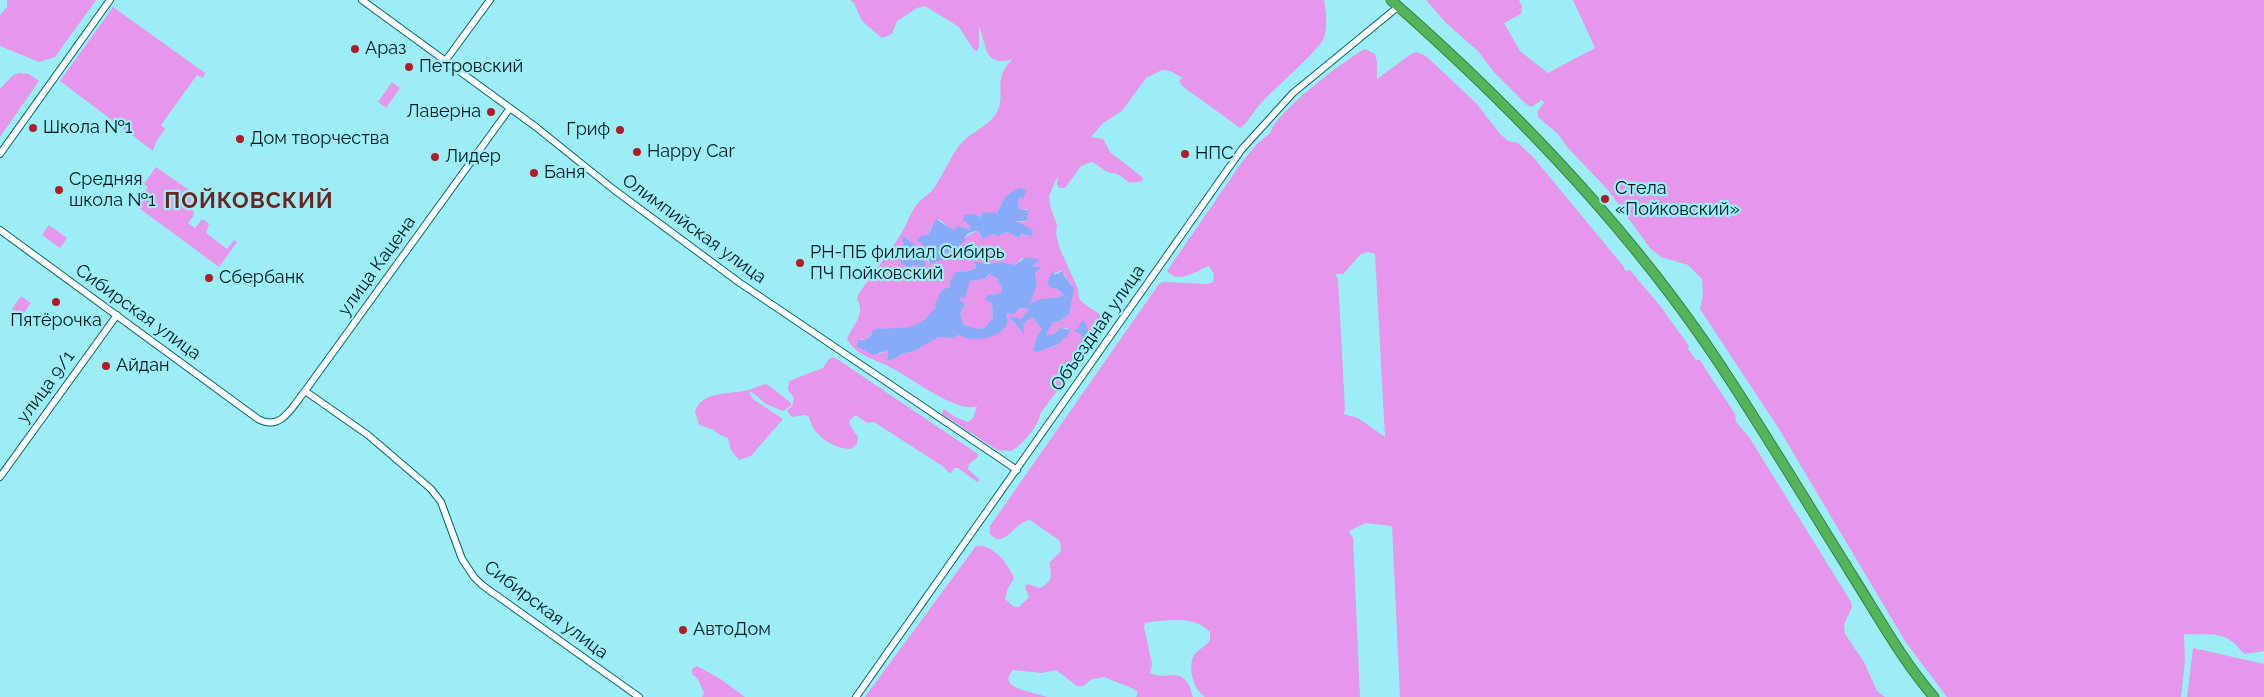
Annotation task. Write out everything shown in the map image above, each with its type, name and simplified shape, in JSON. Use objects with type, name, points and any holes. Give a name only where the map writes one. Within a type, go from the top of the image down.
[{"type":"highway","points":[[1391,0],[1477,80],[1552,154],[1666,287],[1746,404],[1901,654],[1934,697]]},
{"type":"street","points":[[2,151],[110,0]]},
{"type":"street","name":"Олимпийская улица","points":[[362,0],[446,60],[571,154],[613,189],[740,283],[1017,470]]},
{"type":"street","points":[[446,60],[490,0]]},
{"type":"street","name":"Объездная улица","points":[[856,697],[1254,134],[1287,99],[1316,73],[1399,6]]},
{"type":"street","name":"улица Кацена","points":[[258,419],[268,423],[281,420],[305,391],[510,108]]},
{"type":"street","name":"Сибирская улица","points":[[0,230],[258,419]]},
{"type":"street","name":"улица 9/1","points":[[0,477],[117,315]]},
{"type":"street","name":"Сибирская улица","points":[[305,391],[368,435],[431,489],[440,502],[462,559],[478,581],[639,697]]},
{"type":"shaded area","points":[[7,0],[96,0],[55,57],[39,62],[0,46],[0,15],[7,7]]},
{"type":"shaded area","points":[[850,0],[1324,0],[1326,29],[1324,38],[1305,60],[1262,102],[1240,128],[1182,86],[1179,80],[1183,78],[1170,71],[1162,70],[1146,78],[1122,111],[1103,123],[1091,137],[1103,139],[1110,152],[1142,177],[1143,181],[1129,182],[1121,176],[1109,173],[1091,162],[1081,166],[1065,188],[1059,188],[1057,183],[1058,175],[1049,196],[1050,206],[1057,225],[1056,234],[1060,249],[1078,289],[1079,298],[1083,303],[1101,315],[1104,321],[1103,328],[1040,414],[1037,424],[1025,440],[1011,451],[997,450],[942,414],[944,409],[955,417],[968,422],[973,418],[977,406],[958,405],[945,399],[896,370],[860,353],[847,339],[858,319],[860,310],[857,299],[859,293],[900,236],[914,208],[934,188],[963,141],[988,123],[996,114],[999,107],[1002,74],[1013,59],[1004,61],[992,58],[988,53],[979,26],[979,47],[977,51],[974,50],[959,27],[925,6],[917,8],[897,21],[892,34],[882,38],[862,21],[854,3]],"holes":[[[1018,188],[1020,197],[1018,200],[1019,210],[1028,209],[1025,222],[1015,221],[1028,236],[1021,234],[1019,238],[1007,232],[982,238],[979,232],[975,232],[930,264],[925,246],[931,227],[939,219],[953,231],[962,228],[970,230],[971,227],[965,222],[974,214],[980,217],[982,213],[997,213],[1005,197]],[[1022,258],[1039,261],[1032,266],[1040,267],[1035,273],[1037,286],[1030,303],[1060,298],[1064,295],[1049,283],[1053,274],[1062,270],[1067,280],[1072,284],[1069,314],[1060,321],[1053,322],[1046,335],[1052,335],[1061,328],[1068,328],[1062,340],[1055,346],[1033,350],[1037,336],[1042,329],[1032,317],[1023,324],[1022,332],[1011,319],[1021,319],[1029,311],[1025,308],[1006,312],[1008,318],[995,334],[969,338],[959,335],[953,338],[939,337],[914,351],[901,354],[895,359],[887,361],[888,350],[879,354],[860,339],[866,340],[872,333],[882,329],[911,328],[928,320],[937,307],[940,292],[950,288],[957,272],[976,268],[974,264],[1015,265]]]},
{"type":"shaded area","points":[[1426,0],[1519,0],[1522,6],[1521,14],[1504,23],[1520,51],[1548,73],[1595,48],[1573,0],[2264,0],[2264,651],[2245,654],[2234,643],[2222,636],[2184,634],[2185,661],[2181,697],[1947,697],[1905,641],[1779,429],[1700,309],[1703,294],[1702,279],[1688,265],[1661,257],[1650,248],[1608,190],[1568,148],[1558,134],[1539,118],[1537,112],[1544,103],[1542,100],[1531,107],[1526,104],[1493,71],[1478,51],[1446,23]]},
{"type":"shaded area","points":[[113,7],[205,73],[203,78],[197,75],[161,125],[165,129],[156,142],[153,151],[60,81]]},
{"type":"shaded area","points":[[1365,49],[1375,54],[1377,79],[1411,54],[1416,52],[1426,56],[1477,104],[1500,134],[1508,141],[1518,143],[1534,158],[1624,267],[1625,271],[1630,270],[1661,307],[1689,346],[1688,349],[1696,360],[1700,360],[1735,414],[1736,422],[1749,437],[1851,602],[1852,607],[1844,624],[1845,634],[1864,662],[1877,691],[1885,697],[1400,697],[1392,526],[1366,523],[1349,531],[1353,538],[1360,697],[1205,697],[1195,685],[1191,668],[1194,655],[1210,640],[1210,632],[1197,623],[1173,620],[1145,623],[1144,627],[1152,664],[1150,673],[1163,676],[1180,676],[1190,686],[1193,697],[1136,697],[1138,692],[1134,689],[1104,677],[1092,679],[1083,686],[1077,686],[1056,670],[1042,673],[1013,670],[1009,676],[1009,682],[1013,686],[1047,697],[865,697],[976,546],[982,546],[994,551],[1009,568],[1014,579],[1008,588],[1005,599],[1014,607],[1019,607],[1029,597],[1025,587],[1027,584],[1040,588],[1050,580],[1050,562],[1061,551],[1060,541],[1030,520],[1019,525],[1000,539],[990,534],[990,526],[1159,284],[1163,282],[1208,284],[1213,282],[1214,274],[1209,266],[1182,277],[1172,275],[1167,271],[1242,162],[1258,143],[1271,132],[1284,113],[1312,87]],"holes":[[[1368,252],[1375,254],[1385,437],[1358,418],[1343,414],[1345,410],[1338,279],[1335,274],[1343,274],[1361,254]]]},
{"type":"shaded area","points":[[19,73],[29,74],[39,81],[0,137],[0,89],[13,75]]},
{"type":"shaded area","points":[[392,82],[400,88],[386,108],[378,102]]},
{"type":"shaded area","points":[[156,167],[189,190],[194,215],[188,223],[195,228],[202,219],[209,224],[206,233],[227,249],[234,240],[237,242],[219,267],[135,205],[148,187],[144,184]]},
{"type":"shaded area","points":[[49,225],[67,238],[60,248],[42,235]]},
{"type":"shaded area","points":[[991,274],[997,278],[1002,289],[1001,293],[991,295],[993,318],[984,328],[978,329],[963,325],[960,314],[965,304],[960,302],[961,297],[965,297],[970,281],[984,279]]},
{"type":"shaded area","points":[[21,296],[31,303],[22,316],[12,309]]},
{"type":"shaded area","points":[[834,357],[978,454],[978,457],[969,464],[968,469],[980,480],[977,482],[958,468],[954,468],[951,473],[948,472],[944,467],[874,422],[867,423],[856,415],[850,420],[849,424],[858,437],[857,444],[851,449],[837,447],[824,440],[811,424],[809,417],[805,415],[792,417],[787,411],[792,406],[794,398],[788,390],[789,381],[823,368],[829,359]]},
{"type":"shaded area","points":[[767,384],[791,403],[791,406],[783,411],[766,404],[752,392],[749,393],[753,399],[783,419],[751,456],[739,460],[731,450],[728,438],[712,429],[699,425],[695,411],[703,400],[709,397]]},
{"type":"shaded area","points":[[2193,648],[2264,664],[2264,697],[2187,697]]},
{"type":"shaded area","points":[[697,666],[719,678],[745,697],[702,697],[704,693],[698,679],[692,674],[692,669]]},
{"type":"water","points":[[1018,188],[1026,190],[1023,199],[1020,197],[1018,200],[1019,210],[1029,210],[1026,221],[1015,221],[1030,228],[1033,232],[1031,236],[1021,234],[1019,238],[1007,232],[999,236],[993,234],[983,239],[979,232],[975,231],[967,234],[963,243],[945,254],[942,261],[930,264],[925,246],[917,241],[921,236],[928,235],[936,219],[953,230],[958,226],[970,230],[971,227],[963,220],[965,215],[974,214],[980,217],[983,212],[997,213],[1005,197]]},
{"type":"water","points":[[903,236],[915,245],[904,256],[905,258],[910,260],[918,255],[925,262],[924,269],[913,264],[911,267],[907,267],[900,261],[900,253],[904,243],[902,241]]},
{"type":"water","points":[[1026,257],[1040,260],[1032,266],[1041,267],[1035,273],[1037,286],[1030,303],[1064,295],[1057,289],[1050,287],[1047,282],[1053,271],[1054,275],[1063,271],[1064,276],[1074,288],[1069,314],[1060,321],[1053,322],[1046,335],[1052,335],[1061,328],[1070,330],[1057,345],[1039,351],[1033,350],[1037,336],[1042,329],[1032,317],[1023,324],[1024,334],[1010,318],[1021,319],[1029,310],[1025,308],[1018,309],[1014,314],[1007,313],[1008,321],[1004,329],[992,336],[978,339],[959,335],[953,338],[939,337],[914,351],[901,354],[895,359],[887,361],[888,350],[873,355],[857,346],[858,340],[866,340],[872,334],[872,331],[876,329],[910,327],[923,321],[936,307],[935,303],[940,292],[950,288],[950,281],[956,272],[969,271],[976,268],[974,262],[989,264],[999,262],[1015,265]],"holes":[[[990,274],[997,278],[1002,289],[1001,293],[987,296],[985,300],[992,303],[993,318],[984,328],[978,329],[963,325],[960,314],[965,304],[960,301],[961,297],[965,298],[970,281],[984,279]]]},
{"type":"water","points":[[1084,320],[1091,337],[1088,343],[1082,339],[1082,335],[1073,330],[1078,329]]},
{"type":"place","name":"Араз","points":[[355,49]]},
{"type":"place","name":"Петровский","points":[[409,67]]},
{"type":"place","name":"Лаверна","points":[[491,112]]},
{"type":"place","name":"Школа №1","points":[[33,128]]},
{"type":"place","name":"Гриф","points":[[620,130]]},
{"type":"place","name":"Дом творчества","points":[[240,139]]},
{"type":"place","name":"Happy Car","points":[[637,152]]},
{"type":"place","name":"НПС","points":[[1185,154]]},
{"type":"place","name":"Лидер","points":[[435,157]]},
{"type":"place","name":"Баня","points":[[534,173]]},
{"type":"place","name":"Средняя школа №1","points":[[59,190]]},
{"type":"place","name":"Стела «Пойковский»","points":[[1605,199]]},
{"type":"place","name":"РН-ПБ филиал Сибирь ПЧ Пойковский","points":[[800,263]]},
{"type":"place","name":"Сбербанк","points":[[209,278]]},
{"type":"place","name":"Пятёрочка","points":[[56,302]]},
{"type":"place","name":"Айдан","points":[[106,366]]},
{"type":"place","name":"АвтоДом","points":[[683,630]]},
{"type":"district","name":"ПОЙКОВСКИЙ","points":[[249,201]]}]
